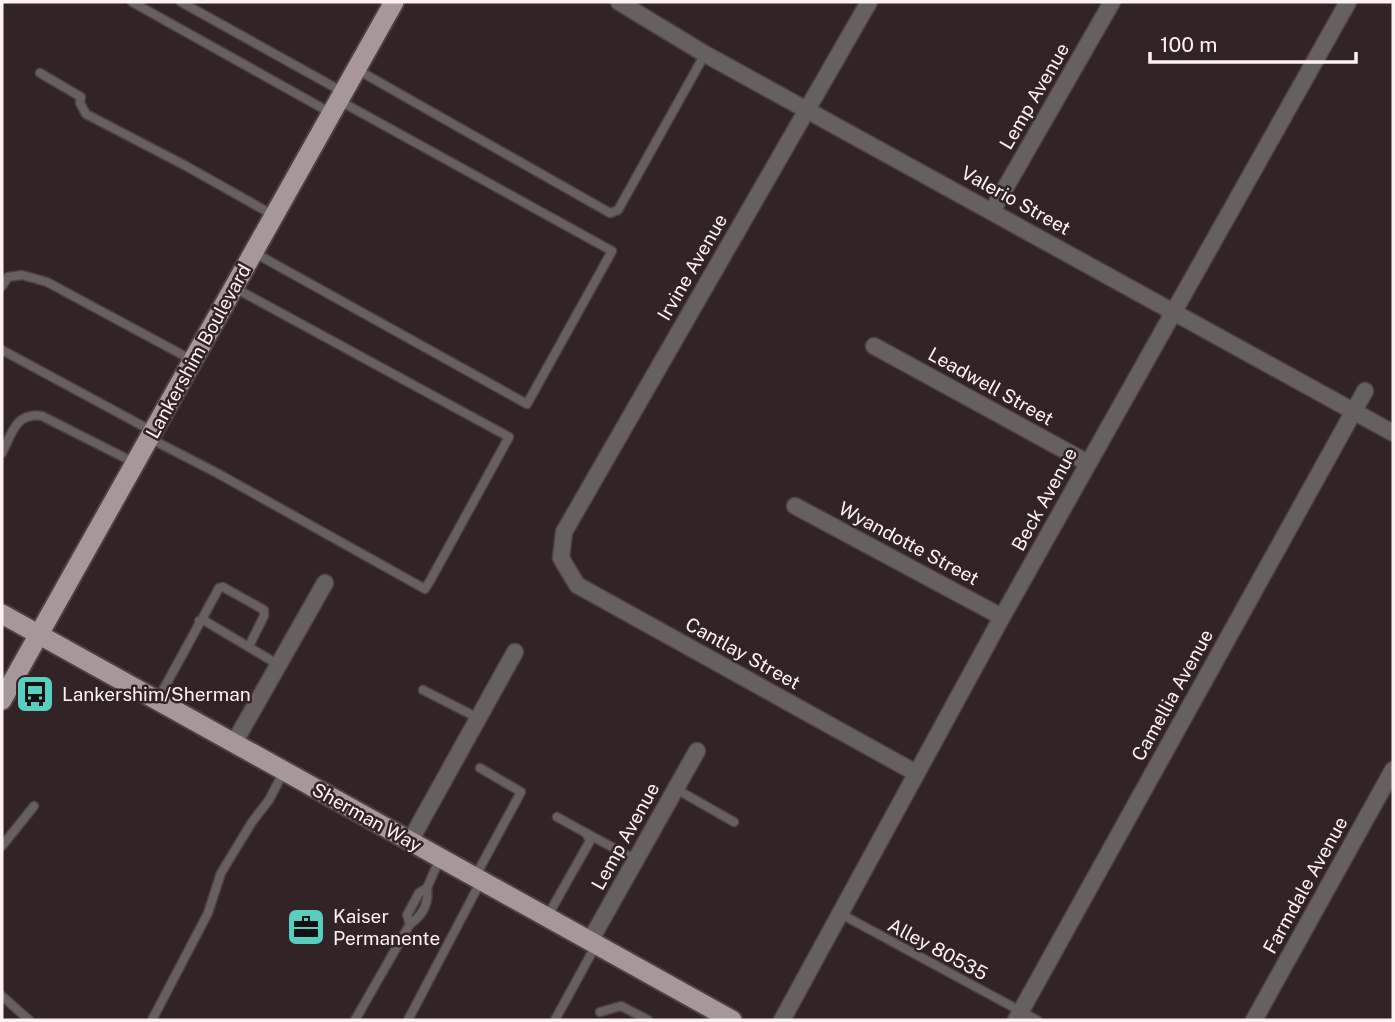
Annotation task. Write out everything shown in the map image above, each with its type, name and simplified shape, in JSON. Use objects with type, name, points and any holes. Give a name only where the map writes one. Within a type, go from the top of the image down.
[{"type":"main road","name":"Lankershim Boulevard","points":[[2,699],[394,2]]},
{"type":"main road","name":"Sherman Way","points":[[2,614],[732,1020]]},
{"type":"street","name":"Valerio Street","points":[[619,2],[637,6],[705,54],[1393,433]]},
{"type":"street","name":"Irvine Avenue","points":[[561,558],[564,532],[869,2]]},
{"type":"street","name":"Lemp Avenue","points":[[992,211],[1111,2]]},
{"type":"street","name":"Beck Avenue","points":[[782,1020],[1002,617],[1348,2]]},
{"type":"street","name":"Leadwell Street","points":[[874,346],[1088,463]]},
{"type":"street","name":"Camellia Avenue","points":[[1018,1016],[1365,391]]},
{"type":"street","name":"Wyandotte Street","points":[[795,506],[1002,617]]},
{"type":"street","name":"Cantlay Street","points":[[561,558],[577,585],[916,773]]},
{"type":"street","points":[[234,743],[326,583]]},
{"type":"street","points":[[410,841],[515,652]]},
{"type":"street","name":"Lemp Avenue","points":[[593,943],[697,751]]},
{"type":"street","name":"Farmdale Avenue","points":[[1254,1020],[1393,770]]},
{"type":"lane","points":[[132,2],[337,102],[612,251],[527,404],[253,252]]},
{"type":"lane","points":[[181,2],[314,76],[337,102]]},
{"type":"lane","points":[[356,69],[610,213],[618,209],[705,54]]},
{"type":"lane","points":[[40,73],[80,97],[86,114],[274,215]]},
{"type":"lane","points":[[2,286],[8,277],[23,275],[47,282],[192,360]]},
{"type":"lane","points":[[2,350],[425,589],[509,437],[233,287]]},
{"type":"lane","points":[[2,453],[20,420],[29,414],[42,416],[135,463]]},
{"type":"lane","points":[[157,701],[216,590],[223,587],[264,610],[264,616],[249,646]]},
{"type":"lane","points":[[200,621],[205,621],[279,665]]},
{"type":"lane","points":[[423,690],[478,718]]},
{"type":"lane","points":[[408,1020],[521,792],[480,768]]},
{"type":"lane","points":[[152,1020],[208,913],[221,873],[252,822],[269,800],[284,771]]},
{"type":"lane","points":[[676,789],[734,822]]},
{"type":"lane","points":[[2,846],[34,806]]},
{"type":"lane","points":[[556,817],[636,860]]},
{"type":"lane","points":[[547,918],[588,847],[590,841],[586,833]]},
{"type":"lane","points":[[355,1020],[410,924],[407,915],[419,893],[427,888],[440,858]]},
{"type":"lane","name":"Alley 80535","points":[[841,914],[1018,1016],[1037,1020]]},
{"type":"lane","points":[[555,1020],[593,943]]},
{"type":"lane","points":[[2,996],[29,1020]]},
{"type":"lane","points":[[600,1012],[621,1006],[648,1020]]},
{"type":"place","name":"Lankershim/Sherman","points":[[35,694]]},
{"type":"place","name":"Kaiser Permanente","points":[[306,927]]}]
